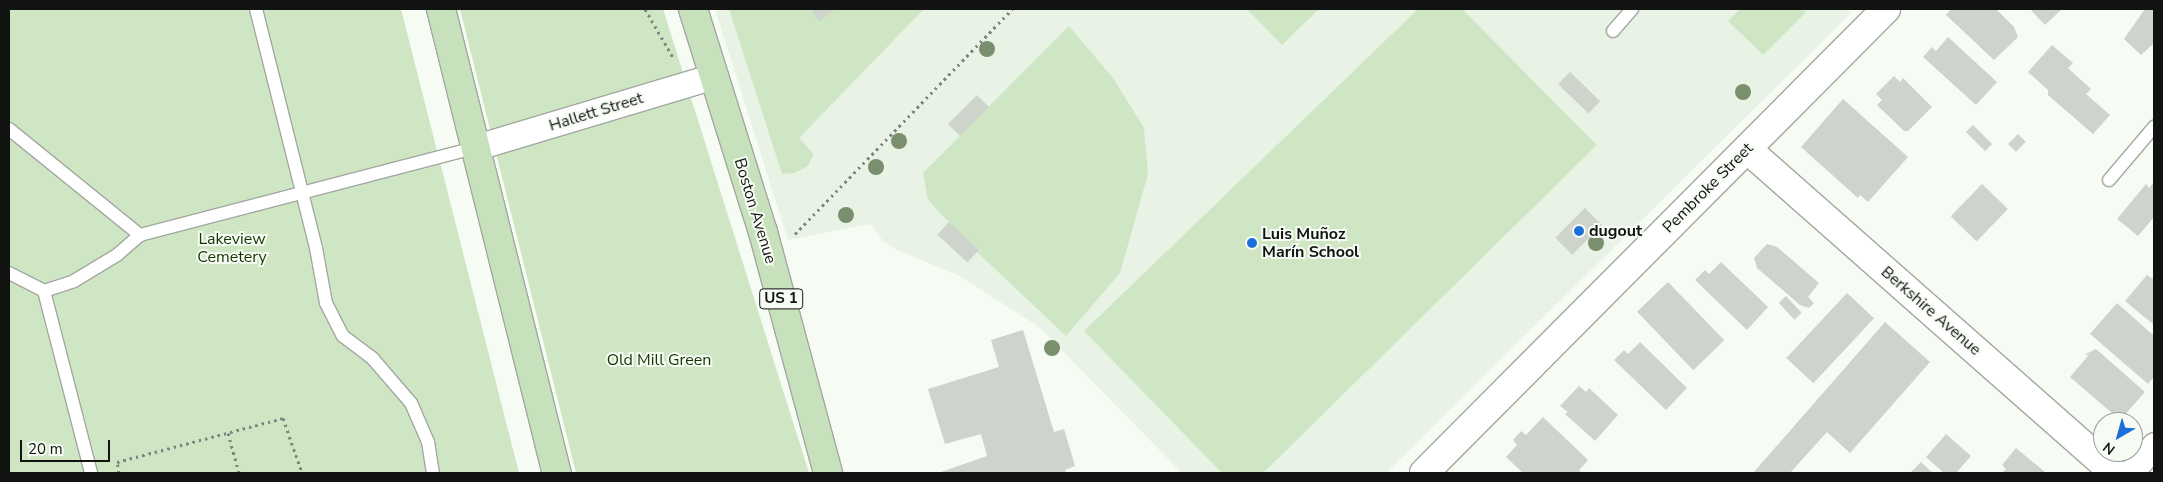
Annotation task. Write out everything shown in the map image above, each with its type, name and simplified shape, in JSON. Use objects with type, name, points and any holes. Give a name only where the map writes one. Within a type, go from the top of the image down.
[{"type":"main road","points":[[441,9],[478,147],[557,473]]},
{"type":"main road","name":"Boston Avenue","points":[[694,9],[763,232],[828,473]]},
{"type":"street","name":"Pembroke Street","points":[[1424,473],[1886,9]]},
{"type":"street","name":"Hallett Street","points":[[478,147],[714,76]]},
{"type":"street","name":"Berkshire Avenue","points":[[1747,149],[2115,473]]},
{"type":"street","points":[[2130,473],[2154,445]]},
{"type":"lane","points":[[256,9],[302,191],[326,303],[343,336],[373,359],[411,404],[428,442],[433,473]]},
{"type":"lane","points":[[1613,31],[1632,9]]},
{"type":"lane","points":[[2109,180],[2154,127]]},
{"type":"lane","points":[[9,129],[140,235]]},
{"type":"lane","points":[[9,273],[44,291],[74,281],[117,255],[140,235],[302,191],[478,147]]},
{"type":"lane","points":[[44,291],[91,473]]},
{"type":"path","points":[[645,9],[670,50],[683,86]]},
{"type":"path","points":[[795,234],[1012,9]]},
{"type":"path","points":[[119,473],[117,462],[283,418],[302,473]]},
{"type":"path","points":[[228,433],[239,473]]},
{"type":"shaded area","name":"Luis Muñoz Marín School","points":[[715,9],[1846,9],[1851,13],[1386,473],[1182,473],[1039,327],[958,275],[895,249],[883,241],[870,224],[788,240]]},
{"type":"green space","name":"Lakeview Cemetery","points":[[9,9],[401,9],[519,473],[9,473]]},
{"type":"green space","name":"Old Mill Green","points":[[460,9],[663,9],[809,473],[576,473]]},
{"type":"green space","points":[[729,9],[924,9],[799,138],[814,154],[808,166],[795,173],[782,174]]},
{"type":"green space","points":[[1247,9],[1319,9],[1282,45]]},
{"type":"green space","points":[[1418,9],[1462,9],[1597,145],[1263,473],[1222,473],[1084,331]]},
{"type":"green space","points":[[1740,9],[1802,9],[1806,12],[1763,55],[1728,21]]},
{"type":"green space","points":[[1069,26],[1113,78],[1144,128],[1148,174],[1120,273],[1066,336],[976,251],[928,200],[923,173]]},
{"type":"building","points":[[810,9],[835,9],[820,21]]},
{"type":"building","points":[[1951,9],[1996,9],[2014,27],[2018,37],[1994,60],[1946,15]]},
{"type":"building","points":[[2030,9],[2062,9],[2045,25]]},
{"type":"building","points":[[2145,9],[2154,9],[2154,43],[2141,55],[2124,39]]},
{"type":"building","points":[[1948,37],[1997,82],[1976,105],[1923,57],[1932,47],[1936,51]]},
{"type":"building","points":[[2052,45],[2073,63],[2068,68],[2091,89],[2086,94],[2110,115],[2093,134],[2048,95],[2048,90],[2028,72]]},
{"type":"building","points":[[1570,72],[1600,101],[1588,113],[1558,84]]},
{"type":"building","points":[[1894,76],[1900,82],[1903,78],[1932,107],[1908,131],[1904,131],[1877,105],[1882,100],[1876,94]]},
{"type":"building","points":[[977,95],[989,107],[960,136],[948,124]]},
{"type":"building","points":[[1843,99],[1908,157],[1868,202],[1860,195],[1858,198],[1801,147]]},
{"type":"building","points":[[1973,125],[1992,144],[1985,151],[1966,132]]},
{"type":"building","points":[[2018,134],[2026,142],[2016,152],[2008,144]]},
{"type":"building","points":[[2154,182],[2154,217],[2138,236],[2117,219],[2146,184],[2149,188]]},
{"type":"building","points":[[1982,184],[2008,209],[1977,241],[1951,216]]},
{"type":"building","name":"dugout","points":[[1585,208],[1602,225],[1572,255],[1555,238]]},
{"type":"building","points":[[949,222],[979,250],[967,262],[937,234]]},
{"type":"building","points":[[1767,244],[1777,247],[1819,283],[1808,297],[1814,303],[1809,308],[1800,305],[1757,268],[1754,258]]},
{"type":"building","points":[[1721,262],[1768,307],[1747,330],[1695,280],[1705,270],[1709,274]]},
{"type":"building","points":[[2147,275],[2154,280],[2154,325],[2125,301]]},
{"type":"building","points":[[1668,282],[1724,340],[1693,370],[1637,312]]},
{"type":"building","points":[[1847,293],[1874,318],[1813,383],[1786,358]]},
{"type":"building","points":[[1786,296],[1802,313],[1794,320],[1779,303]]},
{"type":"building","points":[[2117,303],[2154,336],[2154,377],[2148,384],[2090,334]]},
{"type":"building","points":[[1885,322],[1930,362],[1850,453],[1827,432],[1790,473],[1753,473]]},
{"type":"building","points":[[1023,330],[1054,432],[1064,429],[1075,466],[1065,470],[1066,473],[938,473],[987,456],[981,434],[945,444],[928,389],[999,367],[991,340]]},
{"type":"building","points":[[1640,342],[1687,388],[1666,410],[1614,360],[1624,350],[1628,354]]},
{"type":"building","points":[[2096,349],[2145,392],[2127,412],[2111,412],[2070,377],[2088,356],[2086,354]]},
{"type":"building","points":[[1579,386],[1586,392],[1589,388],[1618,415],[1595,441],[1565,414],[1568,412],[1560,406]]},
{"type":"building","points":[[1543,417],[1588,460],[1579,470],[1582,473],[1523,473],[1506,457],[1517,445],[1513,440],[1521,431],[1526,435]]},
{"type":"building","points":[[1946,434],[1971,456],[1956,473],[1944,473],[1926,457]]},
{"type":"building","points":[[2016,448],[2046,473],[2002,473],[2006,469],[2002,465]]},
{"type":"building","points":[[1921,462],[1933,473],[1910,473]]},
{"type":"place","name":"dugout","points":[[1579,231]]},
{"type":"place","name":"Luis Muñoz Marín School","points":[[1252,243]]}]
